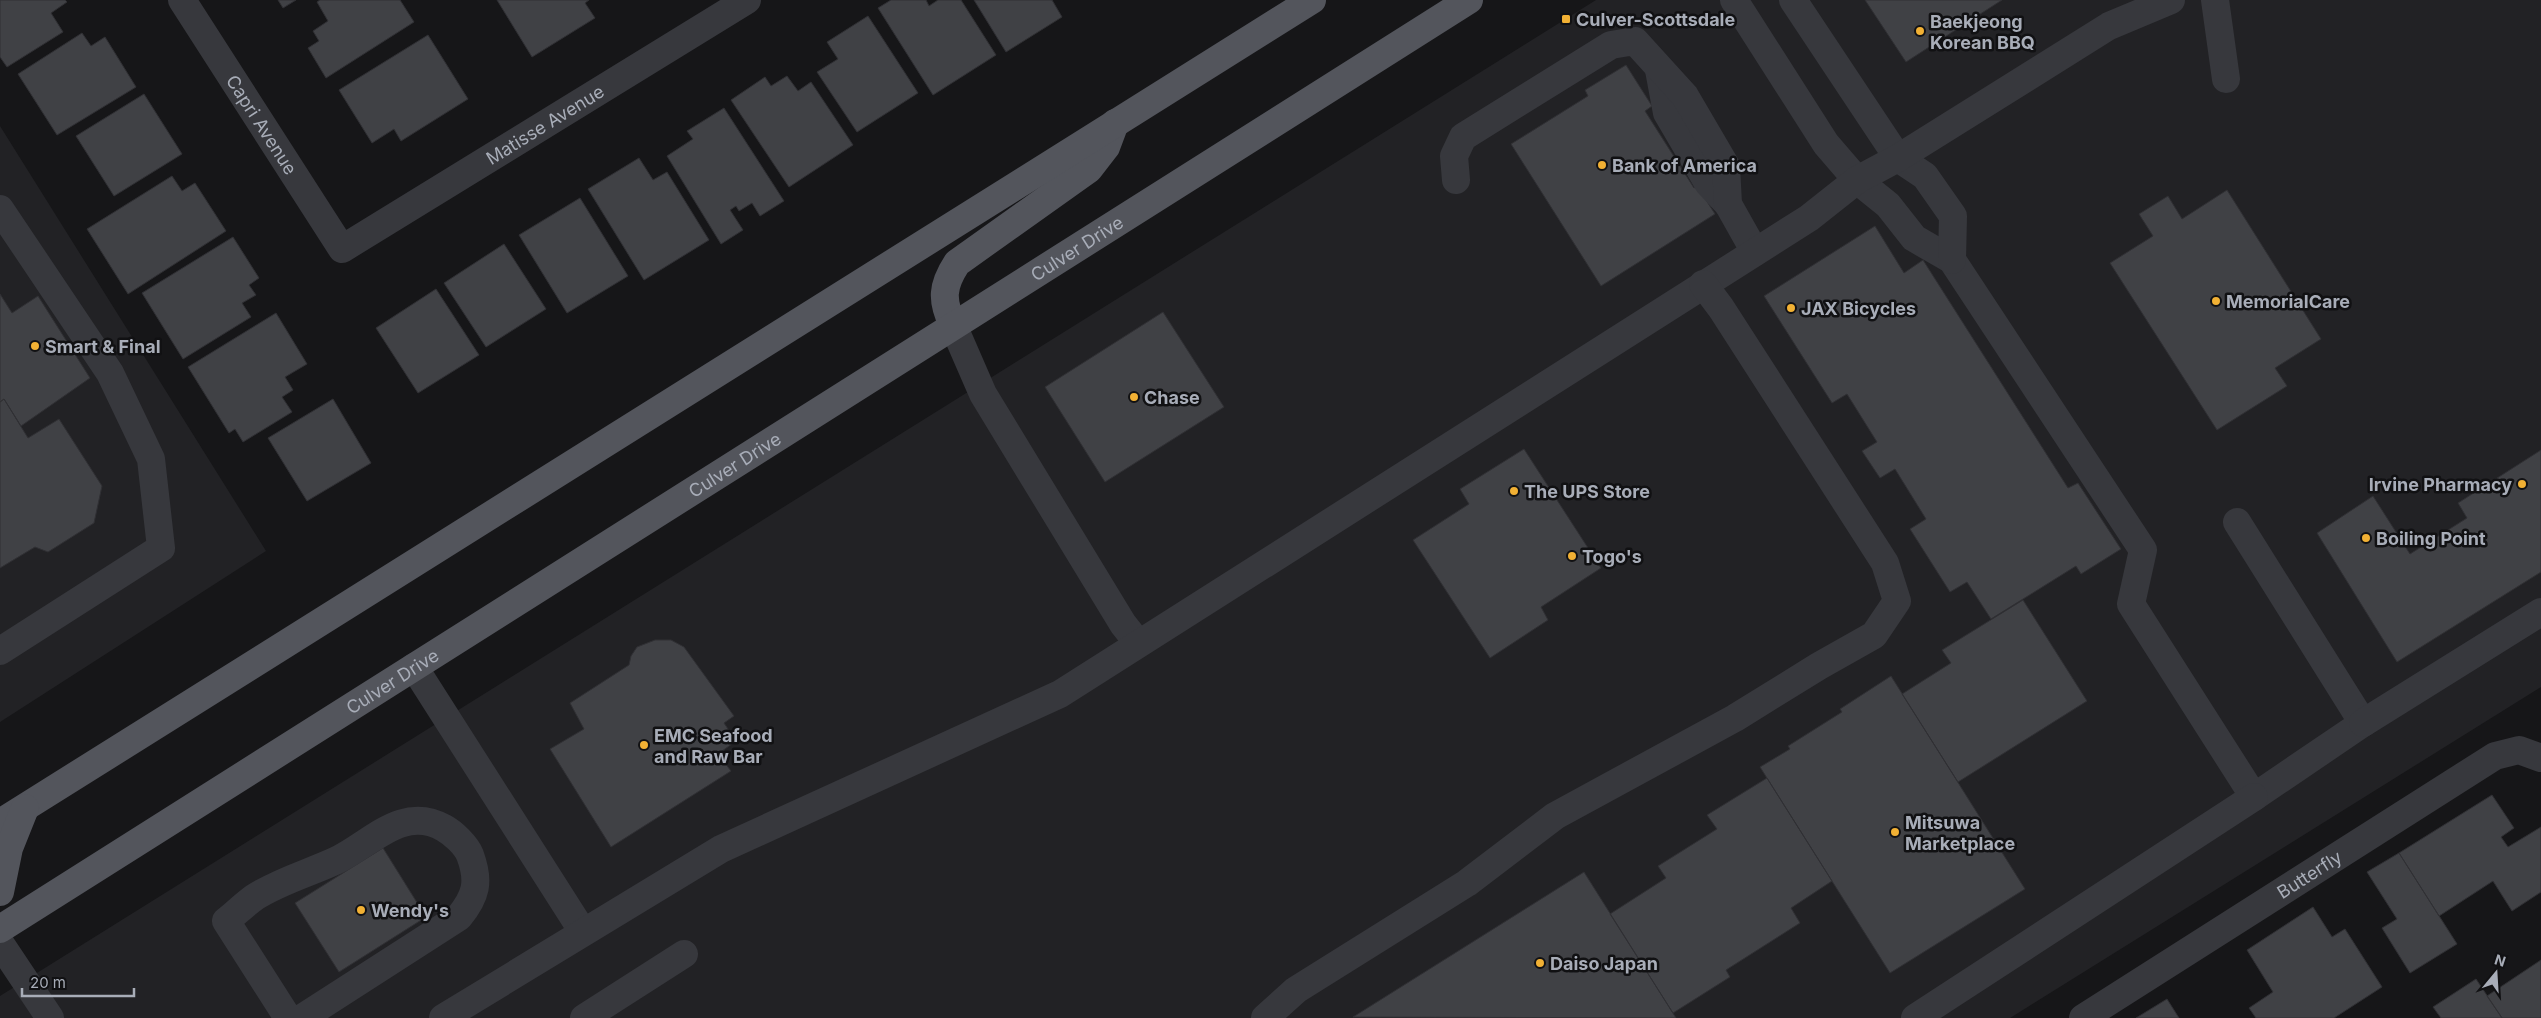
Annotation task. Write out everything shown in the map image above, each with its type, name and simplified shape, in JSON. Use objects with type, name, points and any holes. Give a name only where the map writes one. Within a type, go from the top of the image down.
[{"type":"main road","points":[[0,824],[1312,0]]},
{"type":"main road","name":"Culver Drive","points":[[0,929],[1469,0]]},
{"type":"main road","points":[[953,325],[945,308],[945,289],[948,277],[957,263],[1089,169],[1106,147],[1115,123]]},
{"type":"main road","points":[[0,892],[9,848],[25,808]]},
{"type":"street","name":"Capri Avenue","points":[[182,0],[342,249]]},
{"type":"street","name":"Matisse Avenue","points":[[342,249],[708,10],[747,0]]},
{"type":"street","points":[[1734,0],[1826,144],[1857,180],[1888,205],[1914,238],[1952,260],[2142,550],[2131,604],[2254,797]]},
{"type":"street","points":[[1793,0],[1898,158],[1924,176],[1953,216],[1952,260]]},
{"type":"street","points":[[443,1018],[721,849],[1060,694],[1809,218],[1857,180],[1898,158],[2109,26],[2171,0]]},
{"type":"street","points":[[2215,0],[2226,79]]},
{"type":"street","points":[[1456,180],[1454,156],[1463,137],[1611,45],[1634,41],[1685,96],[1726,166],[1728,204],[1755,252]]},
{"type":"street","points":[[0,209],[110,373],[151,458],[161,548],[0,651]]},
{"type":"street","points":[[1266,1018],[1296,990],[1467,883],[1555,816],[1735,718],[1874,635],[1897,601],[1885,563],[1721,308],[1703,284]]},
{"type":"street","points":[[953,325],[983,394],[1123,624],[1138,643]]},
{"type":"street","points":[[2237,522],[2363,723]]},
{"type":"street","points":[[1915,1018],[2254,797],[2363,723],[2541,612]]},
{"type":"street","points":[[414,667],[583,932]]},
{"type":"street","name":"Butterfly","points":[[2082,1018],[2495,756],[2519,750],[2541,758]]},
{"type":"street","points":[[288,1018],[226,921],[255,897],[292,878],[337,860],[385,829],[412,820],[436,823],[451,832],[469,853],[476,876],[472,900],[458,917],[302,1018]]},
{"type":"street","points":[[0,943],[50,1018]]},
{"type":"street","points":[[584,1018],[684,954]]},
{"type":"shaded area","points":[[1596,0],[2541,0],[2541,687],[2010,1018],[0,1018],[0,996]]},
{"type":"shaded area","points":[[0,126],[266,551],[0,722]]},
{"type":"building","points":[[0,0],[65,0],[67,2],[51,13],[63,32],[7,67],[0,57]]},
{"type":"building","points":[[278,0],[296,0],[283,8]]},
{"type":"building","points":[[320,0],[400,0],[414,22],[326,78],[308,48],[319,41],[313,31],[328,21],[317,2]]},
{"type":"building","points":[[497,0],[589,0],[585,3],[595,18],[532,57]]},
{"type":"building","points":[[891,0],[926,0],[929,6],[938,0],[961,0],[996,55],[933,95],[878,8]]},
{"type":"building","points":[[974,0],[1052,0],[1062,17],[1006,52]]},
{"type":"building","name":"Baekjeong Korean BBQ","points":[[1865,0],[2002,0],[1906,62]]},
{"type":"building","points":[[868,16],[918,93],[857,132],[817,72],[838,59],[827,42]]},
{"type":"building","points":[[82,33],[91,46],[105,37],[136,87],[57,135],[18,74]]},
{"type":"building","points":[[428,35],[468,99],[401,141],[394,129],[372,143],[339,90]]},
{"type":"building","name":"Bank of America","points":[[1626,65],[1652,106],[1645,111],[1694,188],[1697,186],[1715,214],[1601,286],[1511,144],[1588,96],[1585,90]]},
{"type":"building","points":[[787,76],[798,91],[811,82],[853,145],[789,187],[731,100],[765,77],[771,86]]},
{"type":"building","points":[[144,94],[182,154],[114,196],[76,136]]},
{"type":"building","points":[[724,108],[784,201],[760,216],[752,203],[739,211],[736,206],[730,210],[743,230],[721,244],[667,156],[693,139],[687,131]]},
{"type":"building","points":[[639,158],[653,180],[667,172],[709,240],[644,280],[588,189]]},
{"type":"building","points":[[172,176],[182,191],[195,183],[226,231],[128,294],[87,229]]},
{"type":"building","name":"MemorialCare","points":[[2227,190],[2321,339],[2275,368],[2287,386],[2217,430],[2110,263],[2153,236],[2139,214],[2168,196],[2182,219]]},
{"type":"building","points":[[580,198],[628,276],[567,313],[519,235]]},
{"type":"building","points":[[1875,226],[1904,273],[1923,260],[2068,488],[2078,483],[2121,549],[2081,574],[2076,566],[1991,619],[1967,582],[1950,592],[1910,529],[1926,519],[1895,469],[1880,478],[1862,451],[1877,442],[1847,394],[1832,403],[1764,296]]},
{"type":"building","points":[[233,237],[259,278],[249,285],[256,295],[242,303],[251,317],[183,359],[142,293]]},
{"type":"building","points":[[504,244],[546,309],[486,347],[444,283]]},
{"type":"building","points":[[436,289],[479,355],[418,393],[376,328]]},
{"type":"building","name":"Smart & Final","points":[[0,294],[12,313],[38,296],[90,378],[21,426],[4,399],[0,402]]},
{"type":"building","name":"Chase","points":[[1163,312],[1224,407],[1105,482],[1045,387]]},
{"type":"building","points":[[276,313],[307,364],[285,377],[293,390],[282,397],[292,412],[243,442],[235,429],[229,433],[188,367]]},
{"type":"building","points":[[4,399],[28,438],[59,419],[102,486],[94,523],[48,552],[35,547],[0,568],[0,402]]},
{"type":"building","points":[[333,399],[371,463],[307,501],[268,438]]},
{"type":"building","points":[[1524,449],[1601,568],[1541,607],[1548,620],[1490,658],[1413,540],[1469,504],[1460,489]]},
{"type":"building","points":[[2541,450],[2541,572],[2397,662],[2317,533],[2373,496],[2410,554],[2467,518],[2458,503]]},
{"type":"building","points":[[2023,600],[2087,701],[1958,782],[1902,694],[1951,663],[1942,650]]},
{"type":"building","name":"EMC Seafood and Raw Bar","points":[[655,640],[671,640],[684,647],[734,716],[724,723],[736,741],[718,754],[731,771],[611,847],[550,749],[584,729],[570,703],[629,665],[631,656],[637,647]]},
{"type":"building","name":"Mitsuwa Marketplace","points":[[1891,676],[2025,889],[1890,973],[1760,767],[1790,749],[1788,746],[1842,712],[1840,709]]},
{"type":"building","points":[[1767,778],[1832,881],[1791,908],[1800,923],[1726,970],[1730,977],[1673,1013],[1610,914],[1666,878],[1658,866],[1717,829],[1707,815]]},
{"type":"building","points":[[2492,795],[2514,828],[2501,837],[2508,847],[2541,827],[2541,892],[2512,911],[2493,881],[2439,916],[2399,853]]},
{"type":"building","name":"Wendy's","points":[[383,848],[426,917],[339,972],[295,903]]},
{"type":"building","points":[[2399,853],[2457,944],[2410,973],[2382,928],[2397,919],[2367,872]]},
{"type":"building","name":"Daiso Japan","points":[[1584,872],[1676,1018],[1353,1017]]},
{"type":"building","points":[[2313,907],[2332,937],[2345,929],[2382,987],[2334,1018],[2256,1018],[2249,1008],[2273,992],[2247,950]]},
{"type":"building","points":[[2541,960],[2541,1018],[2502,1018],[2487,996]]},
{"type":"building","points":[[2476,979],[2502,1018],[2441,1018],[2433,1007]]},
{"type":"building","points":[[2167,999],[2179,1018],[2136,1018]]},
{"type":"place","name":"Culver-Scottsdale","points":[[1566,19]]},
{"type":"place","name":"Baekjeong Korean BBQ","points":[[1920,31]]},
{"type":"place","name":"Bank of America","points":[[1602,165]]},
{"type":"place","name":"MemorialCare","points":[[2216,301]]},
{"type":"place","name":"JAX Bicycles","points":[[1791,308]]},
{"type":"place","name":"Smart & Final","points":[[35,346]]},
{"type":"place","name":"Chase","points":[[1134,397]]},
{"type":"place","name":"Irvine Pharmacy","points":[[2522,484]]},
{"type":"place","name":"The UPS Store","points":[[1514,491]]},
{"type":"place","name":"Boiling Point","points":[[2366,538]]},
{"type":"place","name":"Togo's","points":[[1572,556]]},
{"type":"place","name":"EMC Seafood and Raw Bar","points":[[644,745]]},
{"type":"place","name":"Mitsuwa Marketplace","points":[[1895,832]]},
{"type":"place","name":"Wendy's","points":[[361,910]]},
{"type":"place","name":"Daiso Japan","points":[[1540,963]]}]
